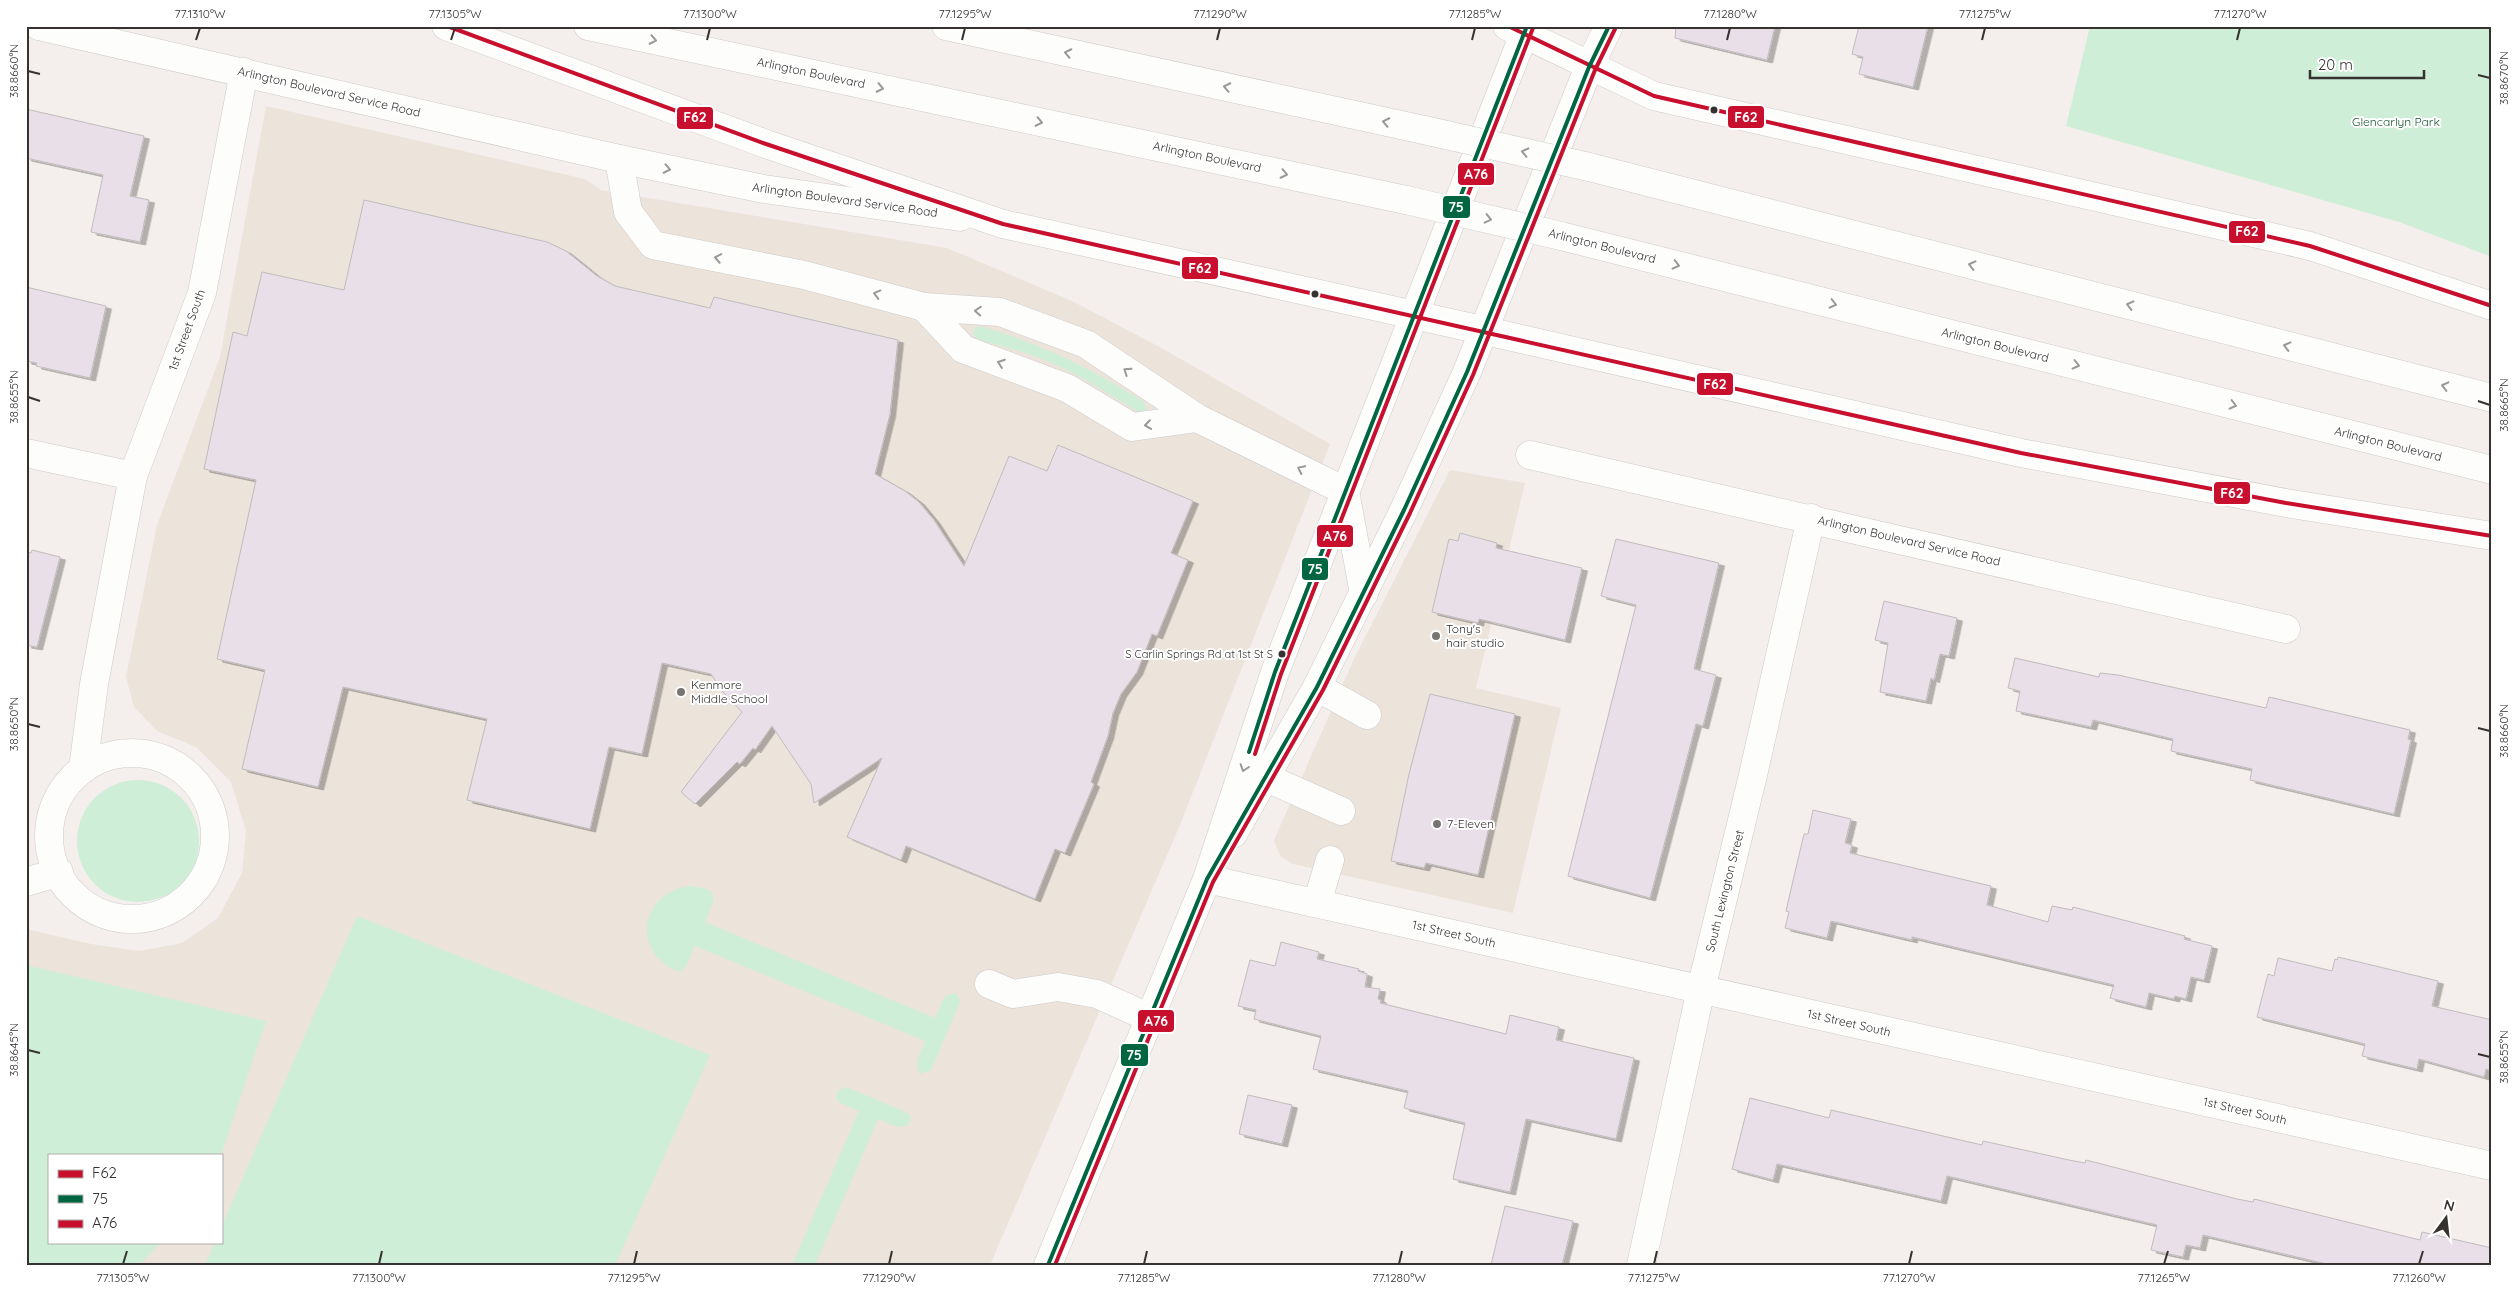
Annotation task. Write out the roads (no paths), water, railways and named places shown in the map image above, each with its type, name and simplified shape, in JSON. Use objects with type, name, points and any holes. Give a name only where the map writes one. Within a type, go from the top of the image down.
[{"type":"main road","name":"Arlington Boulevard Service Road","points":[[39,26],[619,159],[764,189],[1003,224],[1414,314],[2021,452],[2286,503],[2492,536]]},
{"type":"main road","points":[[446,26],[766,144],[1003,224]]},
{"type":"main road","name":"Arlington Boulevard","points":[[588,26],[1406,200],[1561,236],[2492,470]]},
{"type":"main road","points":[[946,26],[1589,166],[2492,398]]},
{"type":"main road","points":[[1207,879],[1267,778],[1317,687],[1364,594],[1467,372],[1482,330],[1589,67],[1609,26]]},
{"type":"main road","points":[[1048,1265],[1207,879],[1275,672],[1414,314],[1519,29],[1589,67],[1654,96],[2310,246],[2492,306]]},
{"type":"main road","name":"1st Street South","points":[[83,768],[94,684],[133,476],[202,293],[244,72]]},
{"type":"main road","points":[[619,159],[628,212],[653,245],[804,274],[924,307],[1000,312],[1086,344],[1197,418],[1345,491]]},
{"type":"main road","points":[[924,307],[963,349],[1067,388],[1132,427],[1197,418]]},
{"type":"main road","points":[[26,453],[133,476]]},
{"type":"main road","name":"Arlington Boulevard Service Road","points":[[1530,456],[1811,518],[2286,629]]},
{"type":"main road","points":[[1345,491],[1364,594]]},
{"type":"main road","name":"South Lexington Street","points":[[1641,1265],[1701,989],[1753,775],[1811,518]]},
{"type":"main road","points":[[1317,687],[1367,714]]},
{"type":"main road","points":[[143,753],[171,762],[195,782],[210,807],[216,835],[211,864],[202,882],[182,903],[168,911],[140,919],[103,914],[78,899],[65,886],[58,872],[52,860],[49,832],[55,804],[63,789],[83,768],[111,755],[143,753]]},
{"type":"main road","points":[[1267,778],[1341,811]]},
{"type":"main road","points":[[1317,903],[1330,860]]},
{"type":"main road","points":[[26,882],[58,872]]},
{"type":"main road","name":"1st Street South","points":[[1207,879],[2492,1166]]},
{"type":"main road","points":[[989,984],[1013,994],[1058,987],[1097,994],[1150,1018]]},
{"type":"place","name":"Tony's hair studio","points":[[1436,636]]},
{"type":"place","name":"S Carlin Springs Rd at 1st St S","points":[[1282,654]]},
{"type":"place","name":"Kenmore Middle School","points":[[681,692]]},
{"type":"place","name":"7-Eleven","points":[[1437,824]]},
{"type":"park label","name":"Glencarlyn Park","points":[[2396,122]]}]
